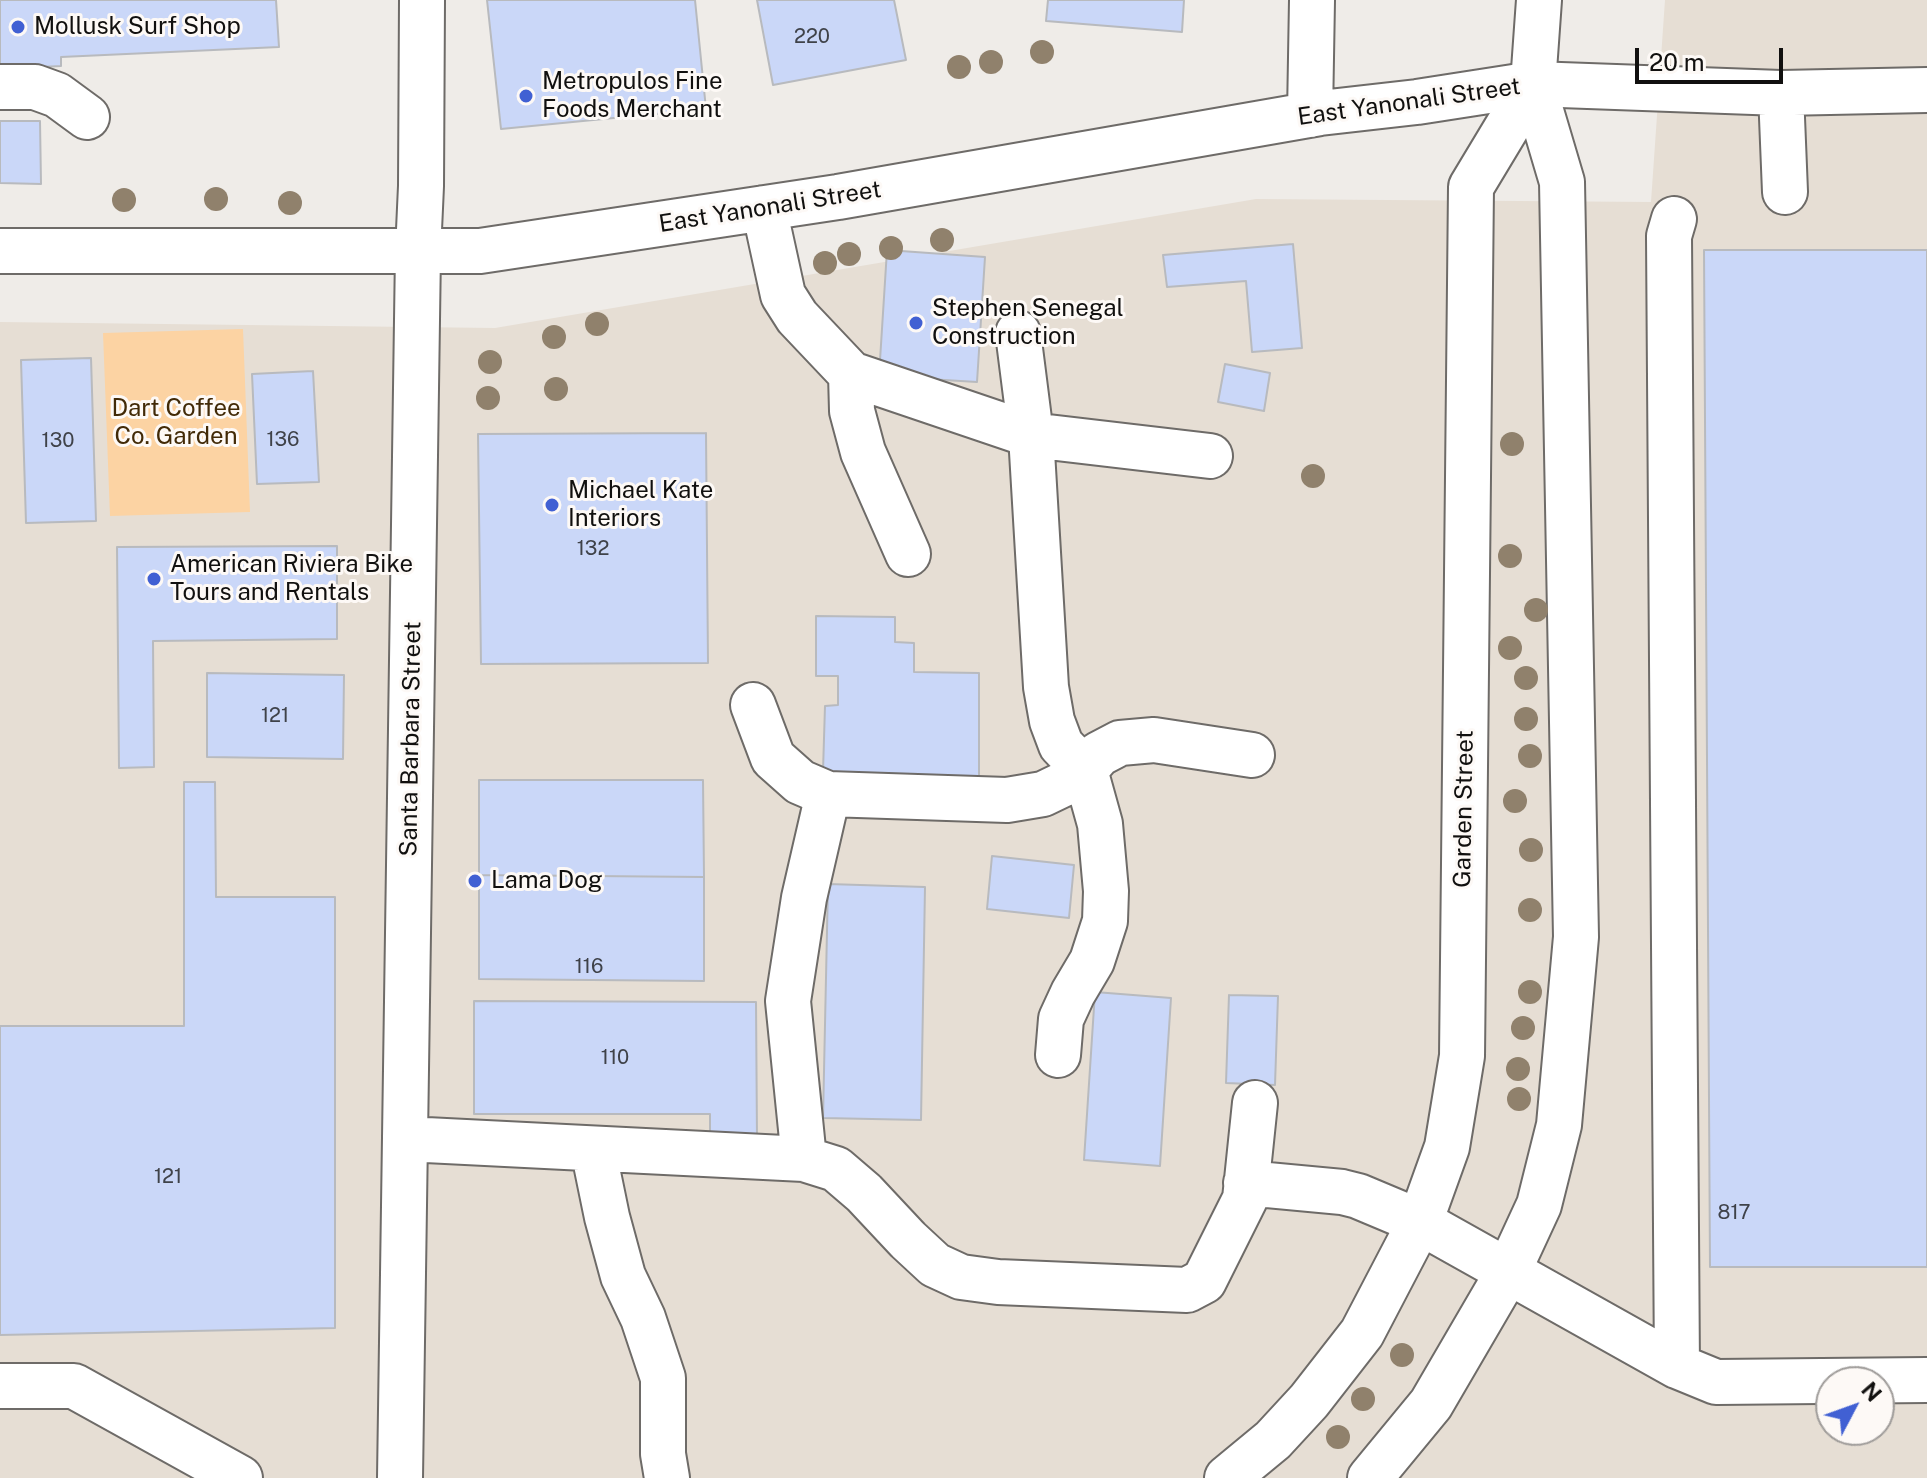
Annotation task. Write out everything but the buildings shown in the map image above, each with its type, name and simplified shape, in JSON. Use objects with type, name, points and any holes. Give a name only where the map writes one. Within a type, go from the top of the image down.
[{"type":"street","name":"Santa Barbara Street","points":[[400,1478],[422,0]]},
{"type":"street","points":[[1310,115],[1312,0]]},
{"type":"street","name":"Garden Street","points":[[1370,1478],[1431,1404],[1508,1272],[1539,1205],[1559,1125],[1576,937],[1562,182],[1533,84],[1539,0]]},
{"type":"street","name":"East Yanonali Street","points":[[0,251],[480,251],[854,194],[1310,115],[1533,84],[1781,93],[1927,90]]},
{"type":"street","name":"Garden Street","points":[[1227,1478],[1273,1440],[1300,1411],[1362,1333],[1420,1222],[1447,1147],[1462,1056],[1471,187],[1533,84]]},
{"type":"street","points":[[0,87],[35,87],[57,95],[87,117]]},
{"type":"street","points":[[1781,93],[1785,192]]},
{"type":"street","points":[[764,208],[783,295],[797,317],[851,374],[1031,435],[1210,456]]},
{"type":"street","points":[[1674,219],[1669,252],[1677,1366]]},
{"type":"street","points":[[1018,333],[1031,435],[1046,687],[1052,721],[1061,745],[1085,770],[1100,824],[1106,891],[1105,921],[1092,961],[1061,1019],[1058,1055]]},
{"type":"street","points":[[851,374],[852,411],[863,452],[908,554]]},
{"type":"street","points":[[753,705],[773,758],[800,782],[828,794],[1007,800],[1043,794],[1070,781],[1099,754],[1120,743],[1154,740],[1252,755]]},
{"type":"street","points":[[804,1159],[788,1001],[804,898],[828,794]]},
{"type":"street","points":[[406,1139],[804,1159],[836,1169],[935,1265],[961,1277],[998,1282],[1187,1290],[1204,1281],[1245,1199],[1255,1103]]},
{"type":"street","points":[[593,1149],[623,1276],[643,1318],[663,1378],[663,1454],[667,1478]]},
{"type":"street","points":[[1246,1183],[1342,1192],[1420,1222],[1677,1366],[1716,1382],[1927,1380]]},
{"type":"street","points":[[0,1386],[74,1386],[240,1478]]},
{"type":"shaded area","points":[[1665,0],[1927,0],[1927,1478],[0,1478],[0,322],[495,328],[1256,199],[1651,202]]},
{"type":"green space","name":"Dart Coffee Co. Garden","points":[[243,329],[250,512],[110,516],[103,333]]},
{"type":"place","name":"Mollusk Surf Shop","points":[[18,27]]},
{"type":"place","name":"Metropulos Fine Foods Merchant","points":[[526,96]]},
{"type":"place","name":"Stephen Senegal Construction","points":[[916,323]]},
{"type":"place","name":"Michael Kate Interiors","points":[[552,505]]},
{"type":"place","name":"American Riviera Bike Tours and Rentals","points":[[154,579]]},
{"type":"place","name":"Lama Dog","points":[[475,881]]}]
